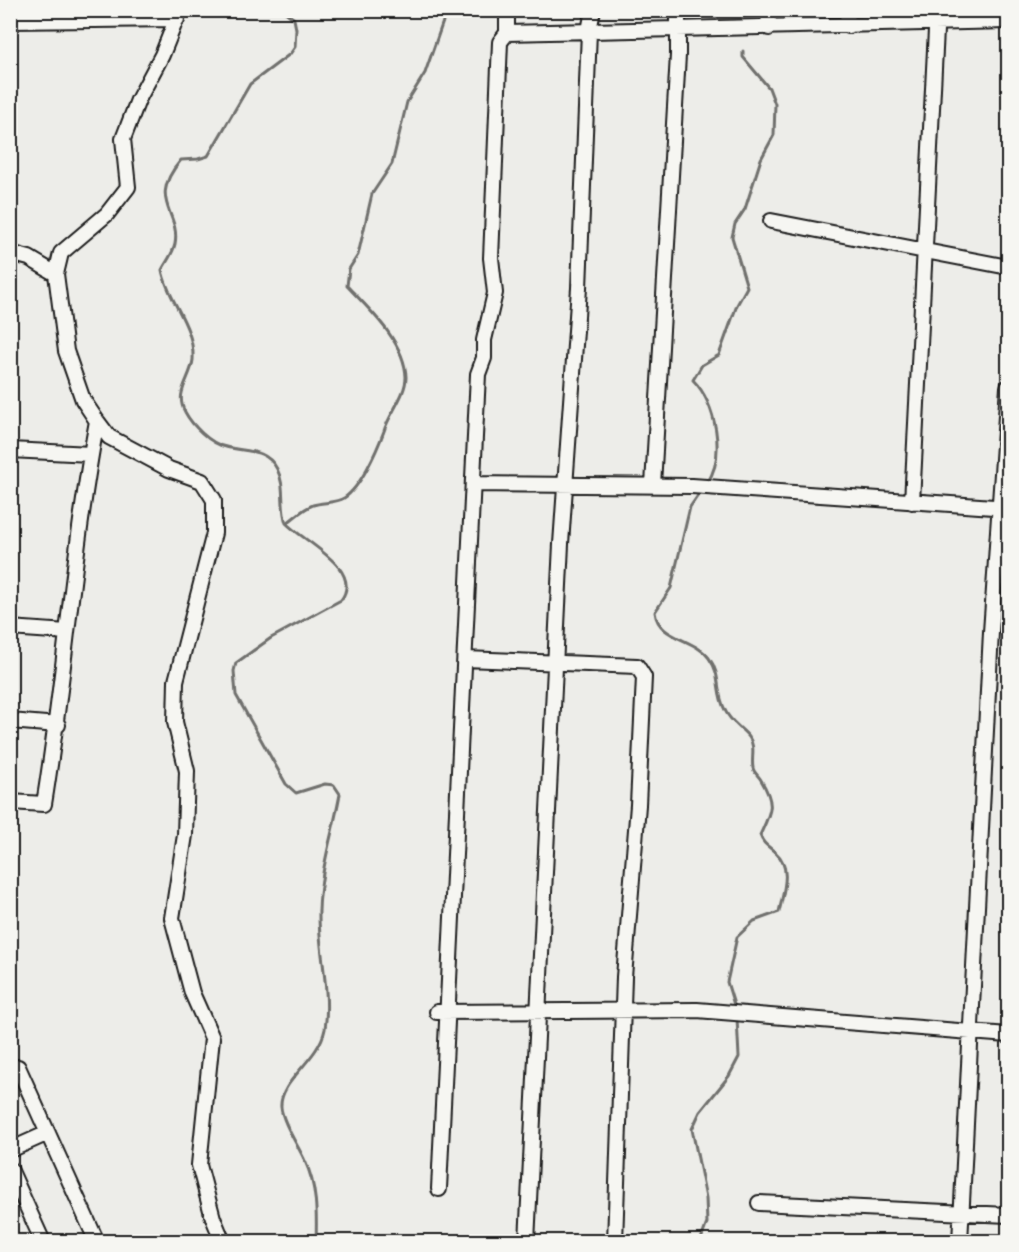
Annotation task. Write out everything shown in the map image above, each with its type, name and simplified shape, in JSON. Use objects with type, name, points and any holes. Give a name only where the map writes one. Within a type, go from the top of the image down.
[{"type":"street","points":[[439,1189],[442,1012],[465,659],[478,374],[484,358],[484,340],[495,292],[491,258],[500,42],[507,33],[507,10]]},
{"type":"street","points":[[527,1242],[555,663],[579,288],[589,31],[593,10]]},
{"type":"street","points":[[653,485],[678,10]]},
{"type":"street","points":[[768,10],[769,28]]},
{"type":"street","points":[[848,10],[848,26]]},
{"type":"street","points":[[10,21],[178,15],[138,100],[123,140],[128,187],[107,213],[61,253],[56,274],[66,351],[83,400],[97,421],[109,437],[169,469],[202,481],[214,500],[214,533],[176,681],[176,722],[187,771],[185,835],[172,918],[192,993],[212,1038],[199,1165],[213,1218],[223,1242]]},
{"type":"street","points":[[507,33],[848,26],[937,17],[1008,21]]},
{"type":"street","points":[[912,502],[937,17]]},
{"type":"street","points":[[771,221],[1008,267]]},
{"type":"street","points":[[10,253],[29,258],[56,274]]},
{"type":"street","points":[[960,1242],[970,1034],[1004,508],[1008,387]]},
{"type":"street","points":[[10,802],[44,804],[57,725],[67,632],[97,421]]},
{"type":"street","points":[[10,450],[91,454]]},
{"type":"street","points":[[474,484],[653,485],[1004,508]]},
{"type":"street","points":[[10,628],[67,632]]},
{"type":"street","points":[[465,659],[637,666],[644,677],[623,1010],[615,1242]]},
{"type":"street","points":[[10,721],[57,725]]},
{"type":"street","points":[[442,1012],[697,1010],[970,1034],[1008,1035]]},
{"type":"street","points":[[18,1067],[97,1242]]},
{"type":"street","points":[[10,1150],[48,1133]]},
{"type":"street","points":[[10,1169],[43,1242]]},
{"type":"street","points":[[759,1203],[1008,1215]]},
{"type":"waterway","points":[[283,10],[294,19],[295,47],[290,54],[250,84],[208,156],[181,160],[171,174],[165,196],[174,223],[175,244],[162,270],[186,325],[192,348],[192,367],[181,398],[185,412],[192,423],[214,442],[226,447],[261,454],[272,462],[280,476],[286,523],[329,557],[345,578],[346,589],[341,600],[271,638],[236,663],[234,671],[236,695],[286,784],[296,793],[325,784],[334,785],[340,794],[324,866],[319,911],[326,1000],[325,1029],[315,1051],[286,1088],[281,1107],[284,1120],[312,1180],[316,1211],[316,1242]]},
{"type":"waterway","points":[[287,523],[310,506],[341,500],[350,493],[368,468],[403,391],[406,377],[404,364],[393,339],[347,286],[349,269],[358,255],[372,194],[392,164],[407,102],[425,73],[447,10]]},
{"type":"waterway","points":[[707,483],[716,459],[716,430],[708,402],[693,380],[702,365],[719,355],[737,305],[747,287],[732,237],[735,224],[745,209],[761,159],[774,135],[775,104],[769,88],[743,57],[743,51]]},
{"type":"waterway","points":[[701,491],[690,507],[671,588],[655,612],[663,628],[695,646],[709,658],[716,671],[725,710],[751,741],[754,770],[766,789],[770,802],[769,814],[760,835],[764,843],[781,858],[785,873],[779,912],[754,921],[737,937],[727,982],[735,1008]]},
{"type":"waterway","points":[[700,1242],[707,1223],[706,1198],[692,1129],[700,1112],[729,1076],[739,1057],[737,1018]]}]
